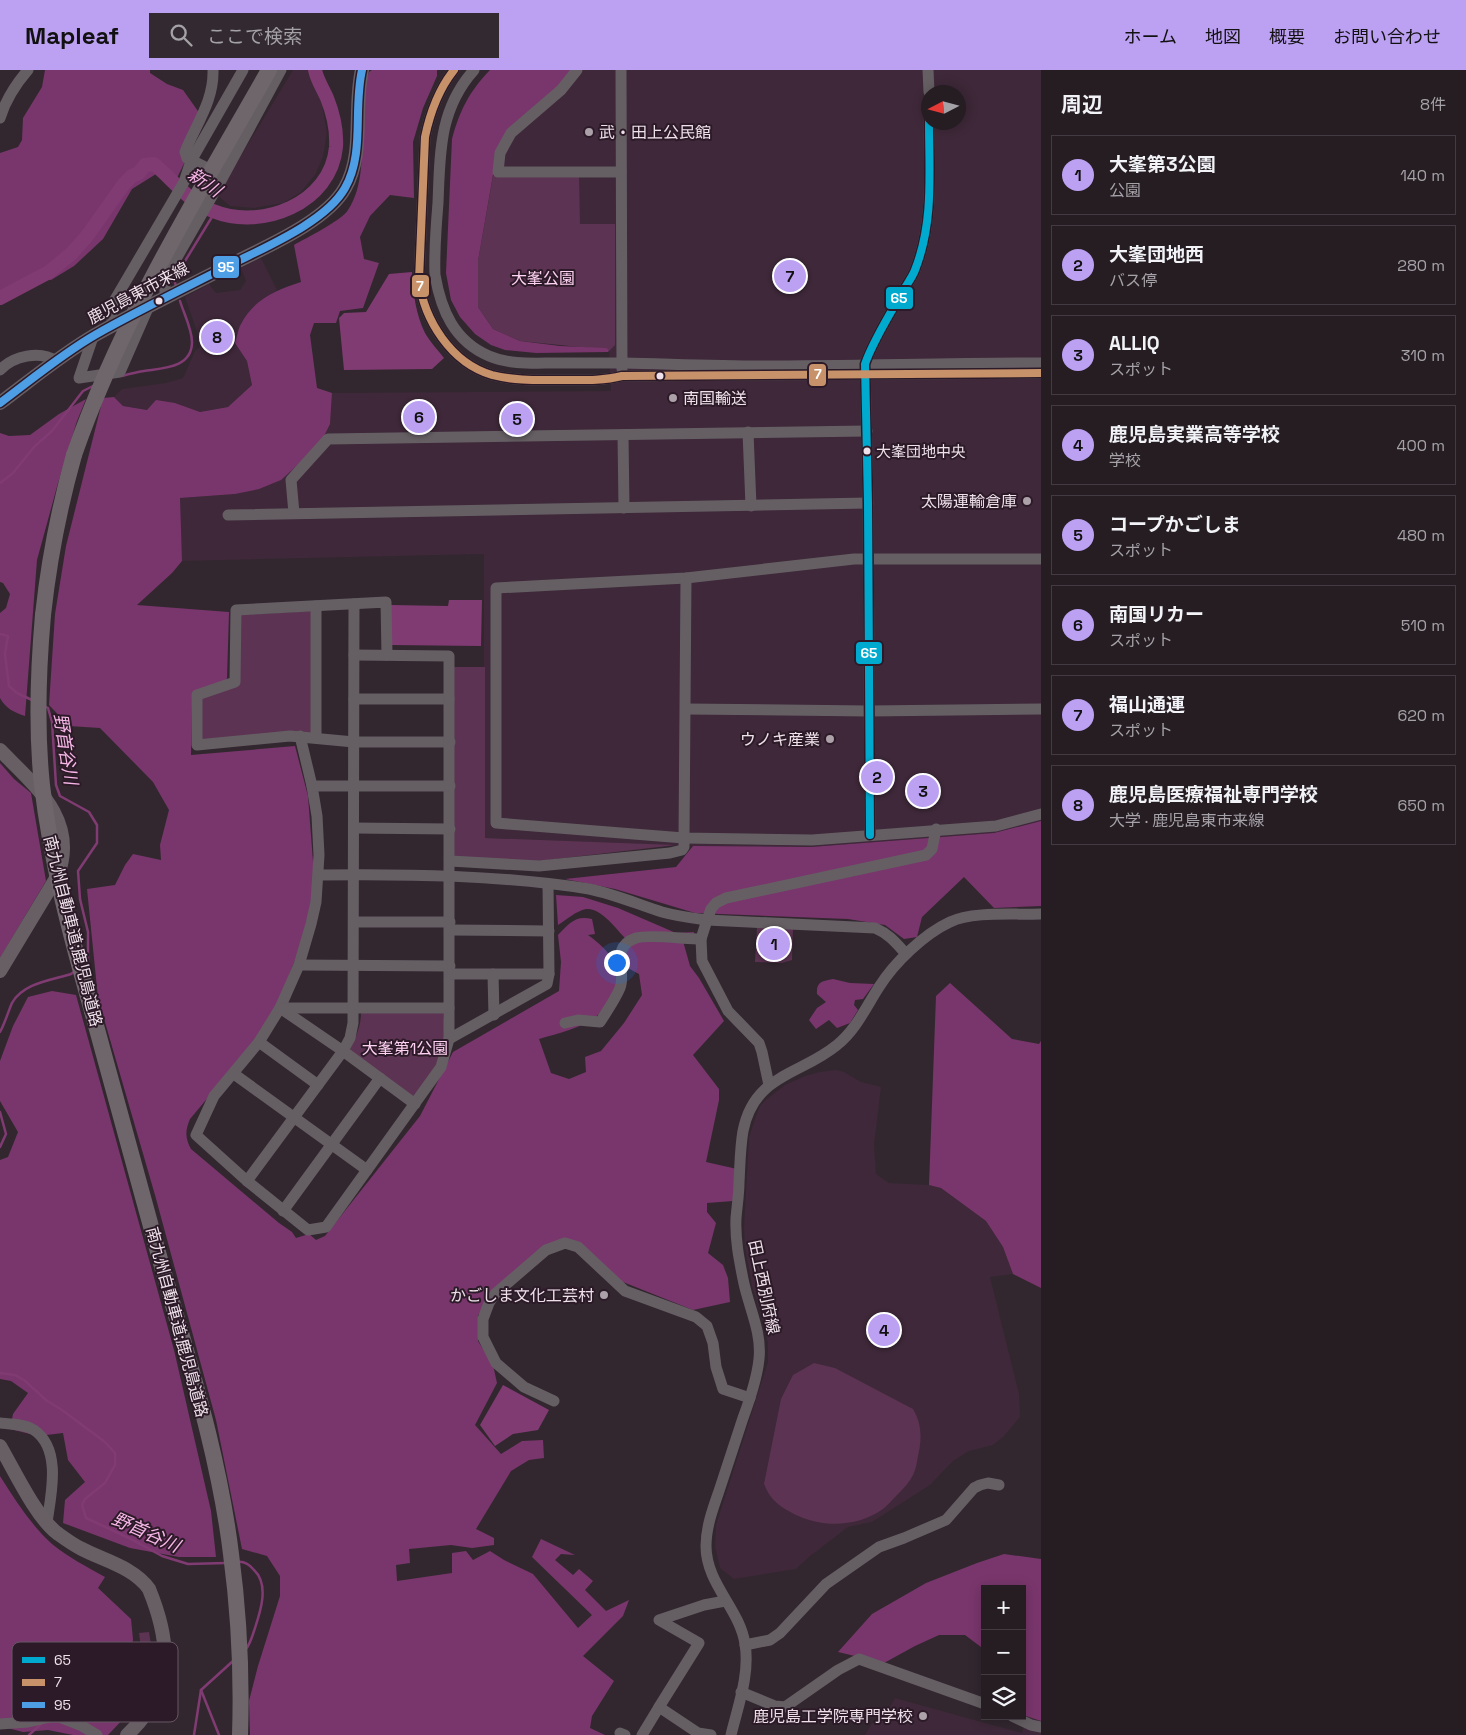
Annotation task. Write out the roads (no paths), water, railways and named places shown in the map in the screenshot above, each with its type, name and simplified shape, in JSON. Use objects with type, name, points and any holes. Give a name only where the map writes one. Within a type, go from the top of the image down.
[{"type":"highway","name":"南九州自動車道;鹿児島道路","points":[[240,1735],[241,1690],[238,1616],[224,1506],[189,1363],[68,926],[48,831],[42,784],[38,692],[43,615],[50,559],[62,500],[74,455],[99,390],[122,338],[184,219],[269,70]]},
{"type":"main road","name":"鹿児島東市来線","points":[[0,403],[93,336],[282,238],[320,215],[338,198],[353,172],[357,99],[362,70]]},
{"type":"main road","points":[[0,750],[42,793],[59,821],[63,836],[62,862],[58,875],[0,971]]},
{"type":"main road","points":[[0,1446],[34,1505],[55,1531],[78,1547],[139,1577],[144,1582],[152,1597],[163,1642]]},
{"type":"main road","points":[[127,1735],[141,1722]]},
{"type":"street","points":[[0,118],[5,103],[15,86],[28,70]]},
{"type":"street","points":[[213,70],[211,96],[185,152],[187,158],[224,177]]},
{"type":"street","points":[[113,325],[110,308],[184,182],[192,161],[243,70]]},
{"type":"street","points":[[167,298],[165,284],[176,259],[224,177],[280,70]]},
{"type":"street","points":[[454,70],[438,94],[430,114],[425,137],[419,280],[421,296],[436,331],[465,360],[490,374],[525,380],[606,380],[622,376],[1041,363]]},
{"type":"street","points":[[474,70],[456,95],[448,114],[441,145],[435,260],[438,294],[443,310],[458,333],[468,343],[487,356],[503,361],[524,364],[622,363],[1041,373]]},
{"type":"street","points":[[577,70],[561,90],[511,133],[500,153],[498,172],[622,172]]},
{"type":"street","points":[[621,70],[622,376]]},
{"type":"street","points":[[928,70],[928,85]]},
{"type":"street","points":[[870,835],[866,369],[871,348],[914,271],[923,246],[928,223],[929,130]]},
{"type":"street","points":[[93,336],[79,378],[120,372],[148,308]]},
{"type":"street","points":[[0,370],[15,359],[27,356],[50,357],[56,361]]},
{"type":"street","points":[[294,513],[291,480],[328,439],[867,431]]},
{"type":"street","points":[[748,432],[751,506]]},
{"type":"street","points":[[623,436],[624,508]]},
{"type":"street","points":[[228,515],[868,503]]},
{"type":"street","points":[[1041,559],[854,560],[686,578],[496,588],[496,823],[684,838],[812,840],[936,829],[996,826],[1041,814]]},
{"type":"street","points":[[450,861],[539,866],[670,853],[682,850],[684,847],[686,578]]},
{"type":"street","points":[[386,655],[386,602],[236,610],[235,682],[197,695],[196,746],[300,736],[354,742],[450,742]]},
{"type":"street","points":[[247,1181],[343,1051],[350,1038],[353,1023],[354,604]]},
{"type":"street","points":[[316,606],[316,737]]},
{"type":"street","points":[[300,736],[317,816],[320,855],[316,902],[299,965],[280,1008],[259,1042],[214,1096],[196,1135],[247,1181],[308,1230],[326,1226],[441,1066],[449,1040],[449,656],[354,655]]},
{"type":"street","points":[[354,699],[450,699]]},
{"type":"street","points":[[686,709],[1041,709]]},
{"type":"street","points":[[312,786],[450,786]]},
{"type":"street","points":[[354,828],[450,829]]},
{"type":"street","points":[[769,1085],[759,1044],[728,1011],[702,962],[701,939],[711,909],[716,903],[726,898],[926,854],[932,849],[936,829]]},
{"type":"street","points":[[319,876],[450,875],[548,884],[618,896],[675,915],[707,920],[875,928],[885,932],[906,954]]},
{"type":"street","points":[[449,1040],[547,984],[549,974],[548,884]]},
{"type":"street","name":"田上西別府線","points":[[731,1735],[745,1674],[745,1645],[738,1623],[716,1584],[706,1550],[706,1540],[716,1500],[750,1398],[759,1362],[759,1339],[740,1266],[736,1220],[743,1132],[750,1110],[769,1085],[780,1077],[820,1057],[845,1038],[896,964],[938,928],[960,918],[1041,914]]},
{"type":"street","points":[[354,922],[549,931]]},
{"type":"street","points":[[565,1023],[578,1020],[600,1022],[621,986],[620,957],[622,949],[629,942],[636,938],[647,937],[701,939]]},
{"type":"street","points":[[299,965],[354,965],[493,974],[549,974]]},
{"type":"street","points":[[493,974],[494,1015]]},
{"type":"street","points":[[280,1008],[450,1008]]},
{"type":"street","points":[[280,1008],[415,1104]]},
{"type":"street","points":[[259,1042],[318,1085]]},
{"type":"street","points":[[234,1074],[367,1170]]},
{"type":"street","points":[[283,1211],[380,1078]]},
{"type":"street","points":[[554,1401],[524,1388],[496,1363],[483,1337],[483,1319],[489,1303],[495,1294],[546,1250],[564,1243],[578,1247],[625,1291],[696,1317],[707,1326],[713,1343],[716,1367],[723,1389],[750,1398]]},
{"type":"street","points":[[0,1423],[25,1426],[33,1429],[47,1445],[53,1474],[47,1522]]},
{"type":"street","points":[[745,1645],[770,1640],[780,1633],[826,1584],[879,1546],[904,1538],[946,1520],[974,1488],[988,1483],[999,1485]]},
{"type":"street","points":[[642,1735],[699,1643],[658,1620],[704,1605],[725,1601]]},
{"type":"street","points":[[741,1692],[775,1706],[785,1707],[838,1670],[859,1659],[981,1703]]},
{"type":"street","points":[[659,1707],[698,1733],[711,1735]]},
{"type":"street","points":[[1020,1720],[1041,1727]]},
{"type":"street","points":[[0,1724],[28,1722]]},
{"type":"street","points":[[72,1722],[97,1735]]},
{"type":"waterway","name":"新川","points":[[0,298],[49,272],[72,253],[87,236],[124,184],[132,176],[139,173],[145,165],[154,164],[204,207],[232,216],[252,217],[272,214],[291,208],[308,197],[322,183],[331,167],[336,147],[335,128],[331,110],[315,70]]},
{"type":"waterway","name":"野首谷川","points":[[176,286],[174,279],[215,212]]},
{"type":"waterway","name":"野首谷川","points":[[122,376],[175,365],[187,357],[191,351],[192,337],[180,301]]},
{"type":"waterway","name":"野首谷川","points":[[0,483],[13,473],[34,447],[52,431],[83,391],[93,386]]},
{"type":"waterway","name":"野首谷川","points":[[0,634],[8,636],[5,654],[9,686],[17,693],[32,700]]},
{"type":"waterway","name":"野首谷川","points":[[44,706],[48,708],[52,722],[56,785],[60,796],[89,812],[97,825],[97,843],[78,871],[80,899],[88,932],[88,962],[85,964]]},
{"type":"waterway","name":"野首谷川","points":[[0,1032],[12,1003],[23,991],[39,983],[71,974],[75,971]]},
{"type":"waterway","name":"野首谷川","points":[[0,1112],[6,1134],[0,1147]]},
{"type":"waterway","name":"野首谷川","points":[[0,1373],[15,1375],[24,1380],[46,1400],[105,1442],[115,1453],[115,1465],[105,1483],[85,1499],[82,1505],[86,1518],[162,1556],[188,1564],[226,1563]]},
{"type":"waterway","name":"野首谷川","points":[[237,1562],[244,1563],[252,1568],[259,1576],[263,1591],[259,1616],[246,1649]]},
{"type":"waterway","name":"野首谷川","points":[[194,1735],[201,1690],[233,1661]]},
{"type":"waterway","points":[[201,1690],[219,1735]]},
{"type":"waterway","points":[[29,1735],[41,1724]]},
{"type":"place","name":"武・田上公民館","points":[[589,132]]},
{"type":"place","name":"福山通運","points":[[790,276]]},
{"type":"place","name":"鹿児島医療福祉専門学校","points":[[217,337]]},
{"type":"place","name":"南国輸送","points":[[673,398]]},
{"type":"place","name":"南国リカー","points":[[419,417]]},
{"type":"place","name":"コープかごしま","points":[[517,419]]},
{"type":"place","name":"大峯団地中央","points":[[867,451]]},
{"type":"place","name":"太陽運輸倉庫","points":[[1027,501]]},
{"type":"place","name":"ウノキ産業","points":[[830,739]]},
{"type":"place","name":"大峯団地西","points":[[877,777]]},
{"type":"place","name":"ALLIQ","points":[[923,791]]},
{"type":"place","name":"大峯第3公園","points":[[774,944]]},
{"type":"place","name":"かごしま文化工芸村","points":[[604,1295]]},
{"type":"place","name":"鹿児島実業高等学校","points":[[884,1330]]},
{"type":"place","name":"鹿児島工学院専門学校","points":[[923,1716]]},
{"type":"park label","name":"大峯公園","points":[[543,278]]},
{"type":"park label","name":"大峯第1公園","points":[[405,1048]]}]
